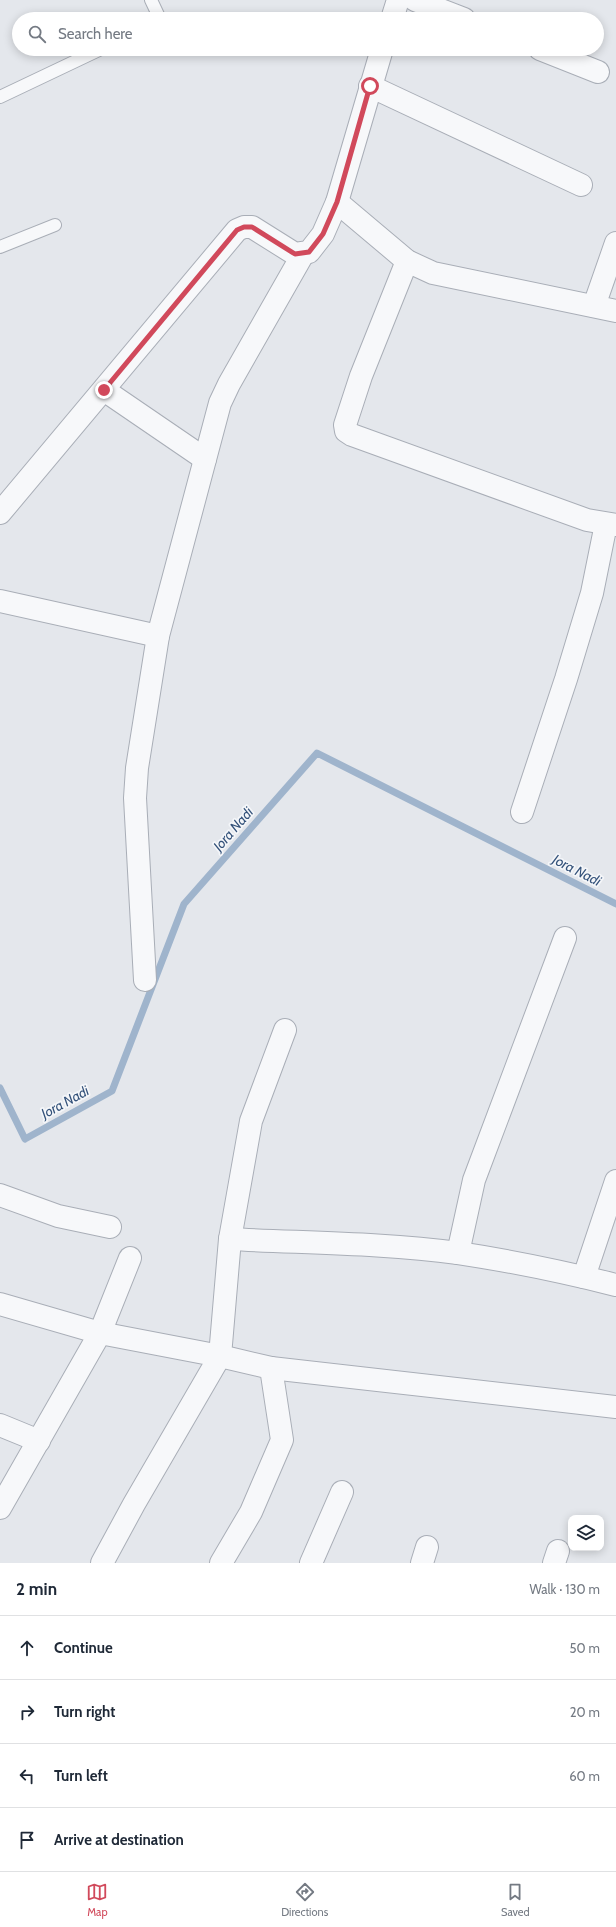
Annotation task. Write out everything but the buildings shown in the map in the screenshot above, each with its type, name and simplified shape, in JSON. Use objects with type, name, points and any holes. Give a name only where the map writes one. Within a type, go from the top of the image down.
[{"type":"street","points":[[394,12],[398,0]]},
{"type":"street","points":[[415,0],[446,12]]},
{"type":"street","points":[[0,513],[237,230],[244,227],[252,227],[295,254],[309,252],[323,234],[337,202],[380,56]]},
{"type":"street","points":[[558,56],[598,72]]},
{"type":"street","points":[[370,86],[581,185]]},
{"type":"street","points":[[337,202],[407,261],[433,273],[616,311]]},
{"type":"street","points":[[594,306],[616,242]]},
{"type":"street","points":[[145,980],[134,798],[137,768],[158,636],[220,403],[229,384],[303,254]]},
{"type":"street","points":[[407,261],[361,376],[345,425],[346,431],[352,435],[573,514],[611,524],[566,679],[522,812]]},
{"type":"street","points":[[104,390],[205,459]]},
{"type":"street","points":[[0,600],[158,636]]},
{"type":"street","points":[[458,1253],[474,1180],[565,938]]},
{"type":"street","points":[[102,1563],[134,1504],[220,1356],[230,1239],[251,1121],[285,1030]]},
{"type":"street","points":[[584,1277],[616,1180]]},
{"type":"street","points":[[0,1195],[58,1216],[110,1227]]},
{"type":"street","points":[[230,1239],[401,1248],[458,1253],[584,1277],[616,1285]]},
{"type":"street","points":[[0,1508],[100,1333],[130,1258]]},
{"type":"street","points":[[0,1304],[100,1333],[220,1356],[271,1368],[616,1407]]},
{"type":"street","points":[[220,1563],[251,1512],[282,1440],[271,1368]]},
{"type":"street","points":[[0,1425],[39,1441]]},
{"type":"street","points":[[311,1563],[342,1492]]},
{"type":"lane","points":[[151,0],[157,12]]},
{"type":"lane","points":[[0,98],[87,56]]},
{"type":"lane","points":[[0,247],[55,225]]},
{"type":"waterway","name":"Jora Nadi","points":[[0,1088],[25,1139],[112,1091],[184,904],[317,753],[616,904]]},
{"type":"route","points":[[104,390],[237,230],[244,227],[252,227],[295,254],[309,252],[323,234],[337,202],[370,86]]}]
